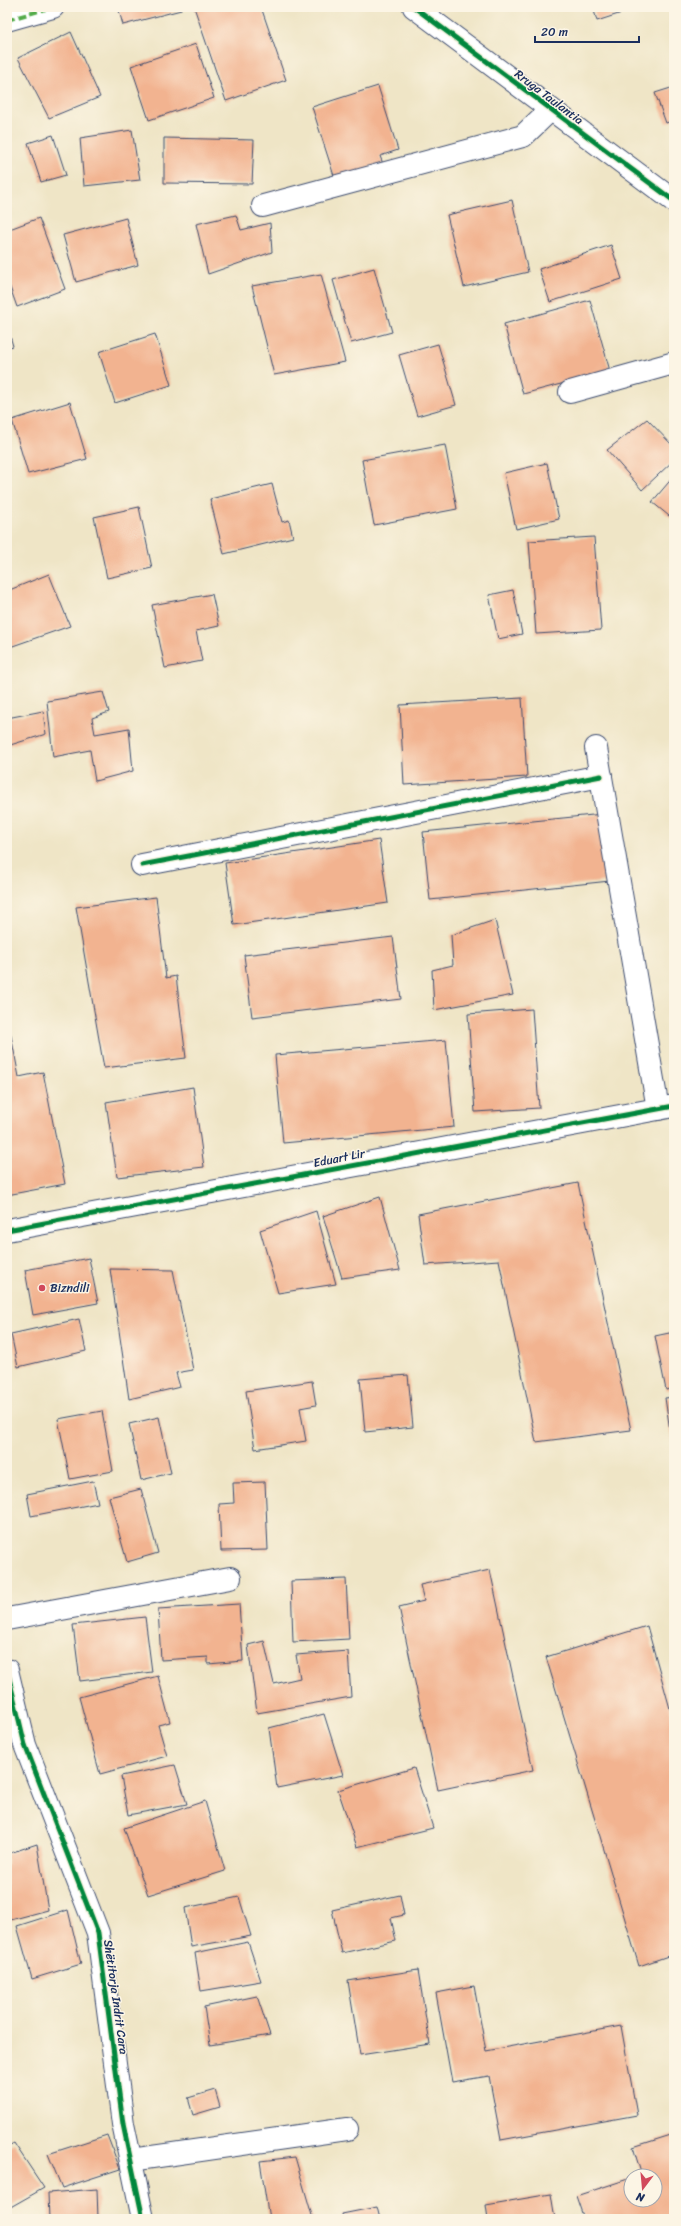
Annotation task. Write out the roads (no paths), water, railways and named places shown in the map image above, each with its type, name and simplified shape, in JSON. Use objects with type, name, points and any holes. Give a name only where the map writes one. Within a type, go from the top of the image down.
[{"type":"street","points":[[7,20],[53,7]]},
{"type":"street","name":"Rruga Taulantia","points":[[414,7],[550,110],[674,201]]},
{"type":"street","points":[[263,206],[523,136],[550,110]]},
{"type":"street","points":[[570,392],[674,362]]},
{"type":"street","points":[[596,748],[666,1108]]},
{"type":"street","points":[[142,865],[601,776]]},
{"type":"street","name":"Eduart Lir","points":[[7,1230],[666,1108]]},
{"type":"street","points":[[7,1619],[230,1578]]},
{"type":"street","name":"Shëtitorja Indrit Cara","points":[[7,1670],[24,1745],[98,1933],[123,2124],[143,2219]]},
{"type":"street","points":[[131,2160],[347,2129]]},
{"type":"place","name":"Bizndili","points":[[42,1288]]}]
